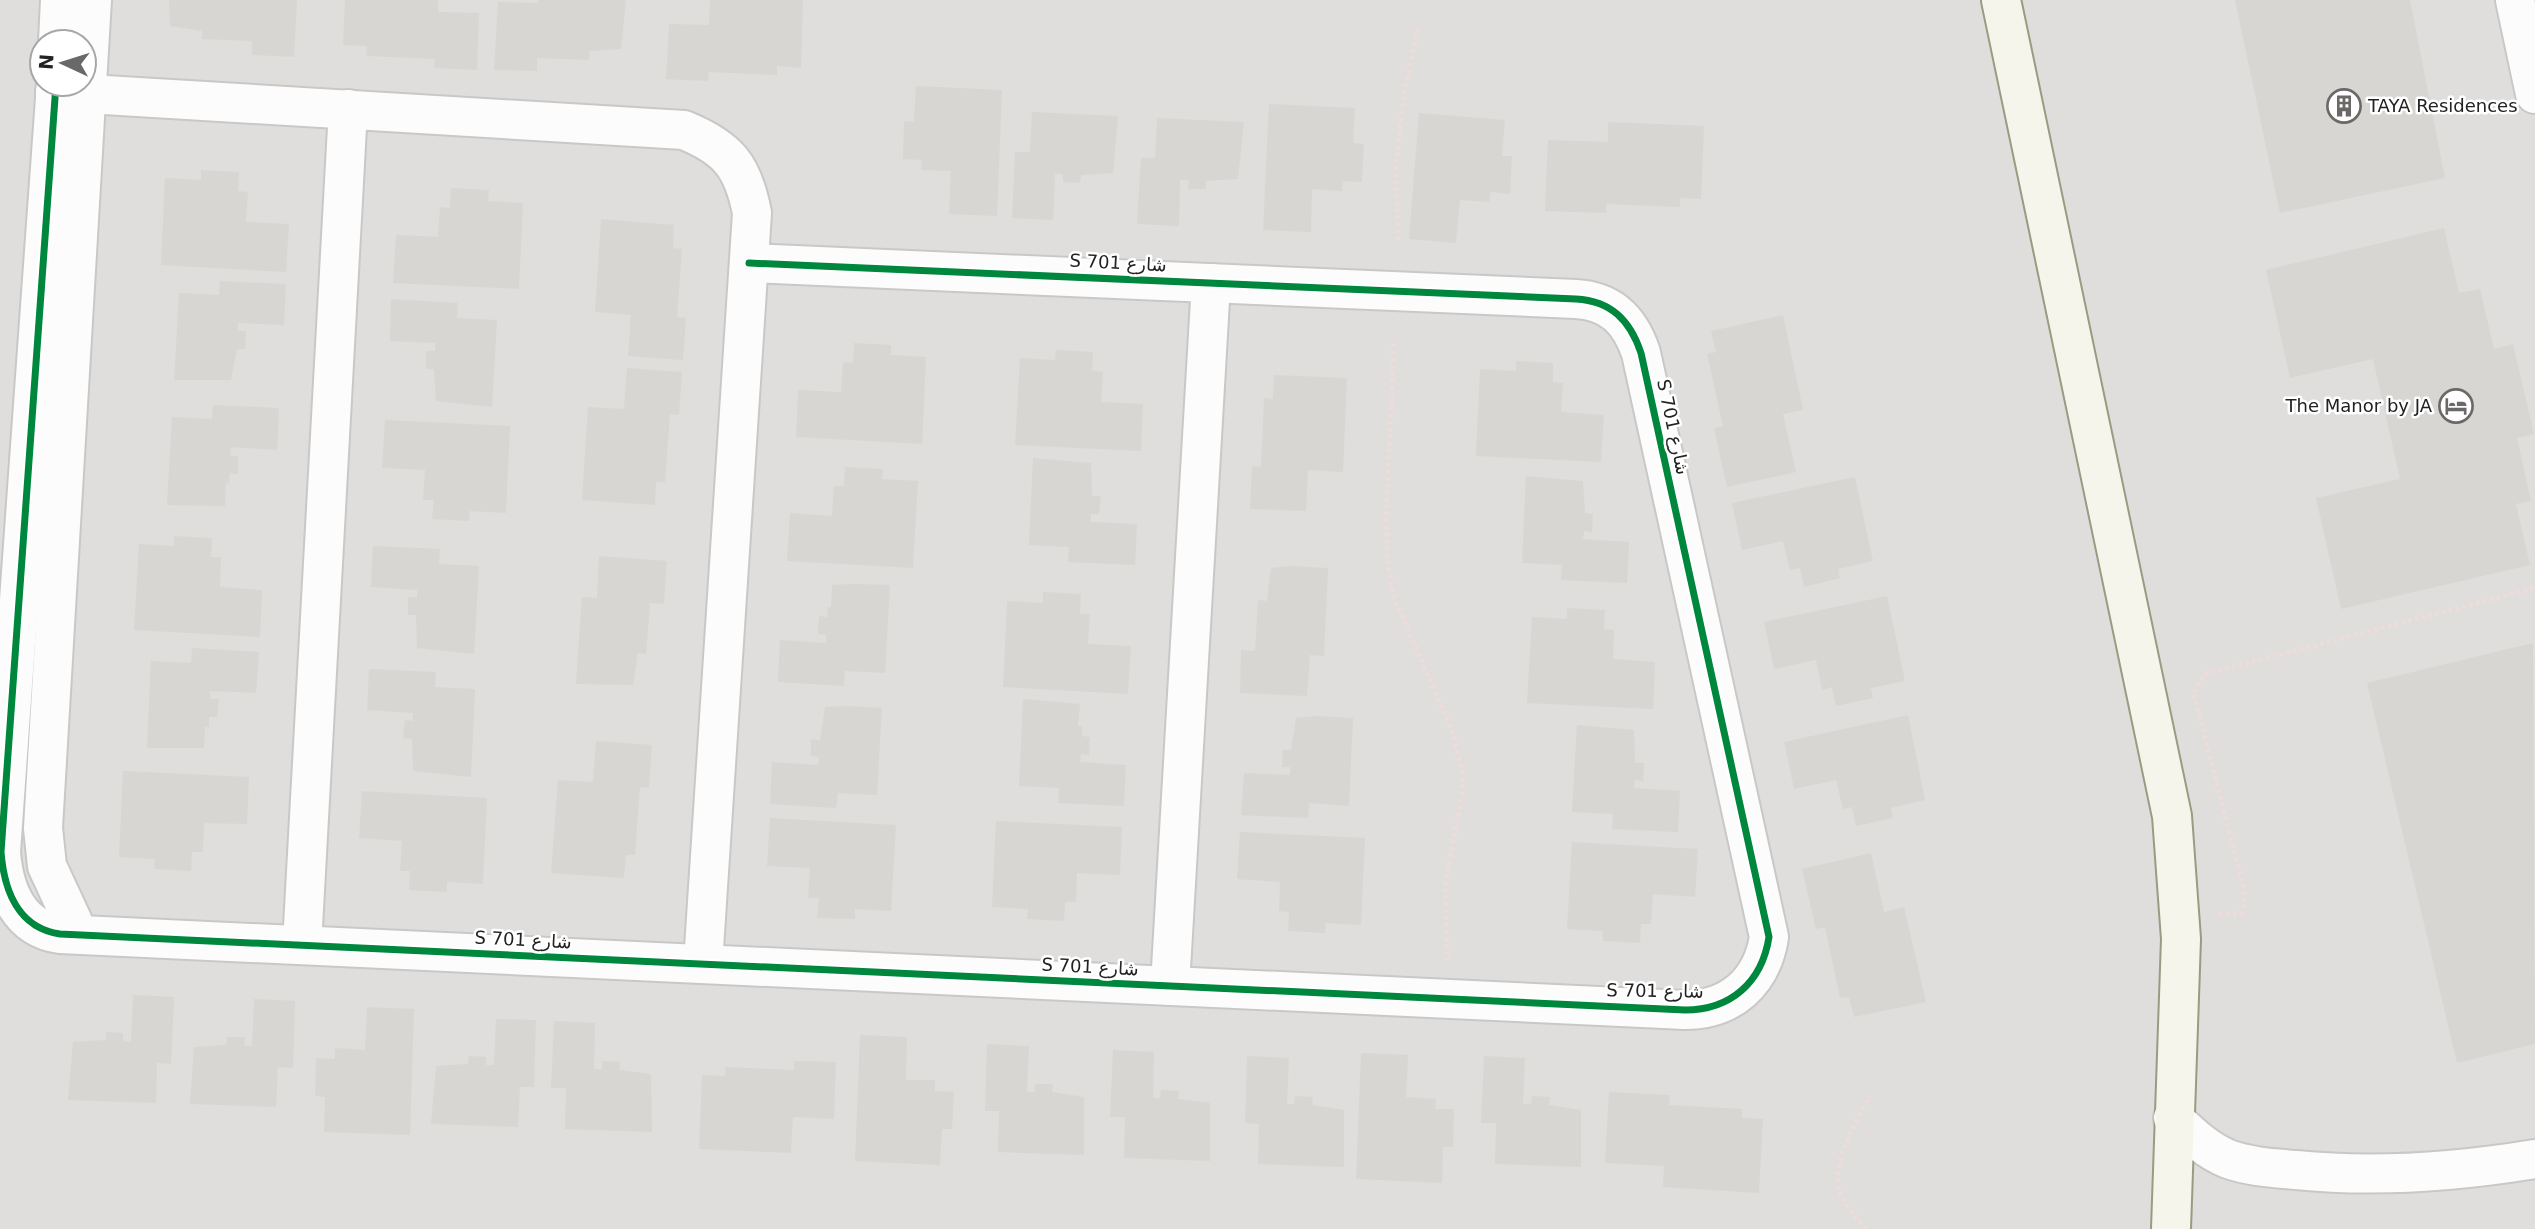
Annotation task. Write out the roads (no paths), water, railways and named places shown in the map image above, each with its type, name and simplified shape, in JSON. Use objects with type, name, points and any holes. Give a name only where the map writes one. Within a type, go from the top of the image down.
[{"type":"street","points":[[59,28],[60,0]]},
{"type":"street","name":"S 701 شارع","points":[[84,28],[92,0]]},
{"type":"street","points":[[2001,0],[2172,816],[2180,912],[2171,1229]]},
{"type":"street","points":[[2515,0],[2535,94]]},
{"type":"street","points":[[98,92],[684,130],[711,141],[725,154],[747,185],[752,213],[703,964]]},
{"type":"street","name":"S 701 شارع","points":[[65,98],[1,852],[3,879],[13,904],[31,924],[51,933],[70,934],[1700,1010],[1715,1007],[1740,993],[1752,982],[1766,953],[1769,937],[1641,353],[1626,321],[1614,310],[1589,300],[749,262]]},
{"type":"street","points":[[302,945],[348,110]]},
{"type":"street","points":[[1170,986],[1211,283]]},
{"type":"street","points":[[2173,1118],[2201,1144],[2226,1158],[2252,1166],[2330,1174],[2409,1174],[2487,1167],[2535,1158]]},
{"type":"place","name":"TAYA Residences","points":[[2344,106]]},
{"type":"place","name":"The Manor by JA","points":[[2456,406]]}]
